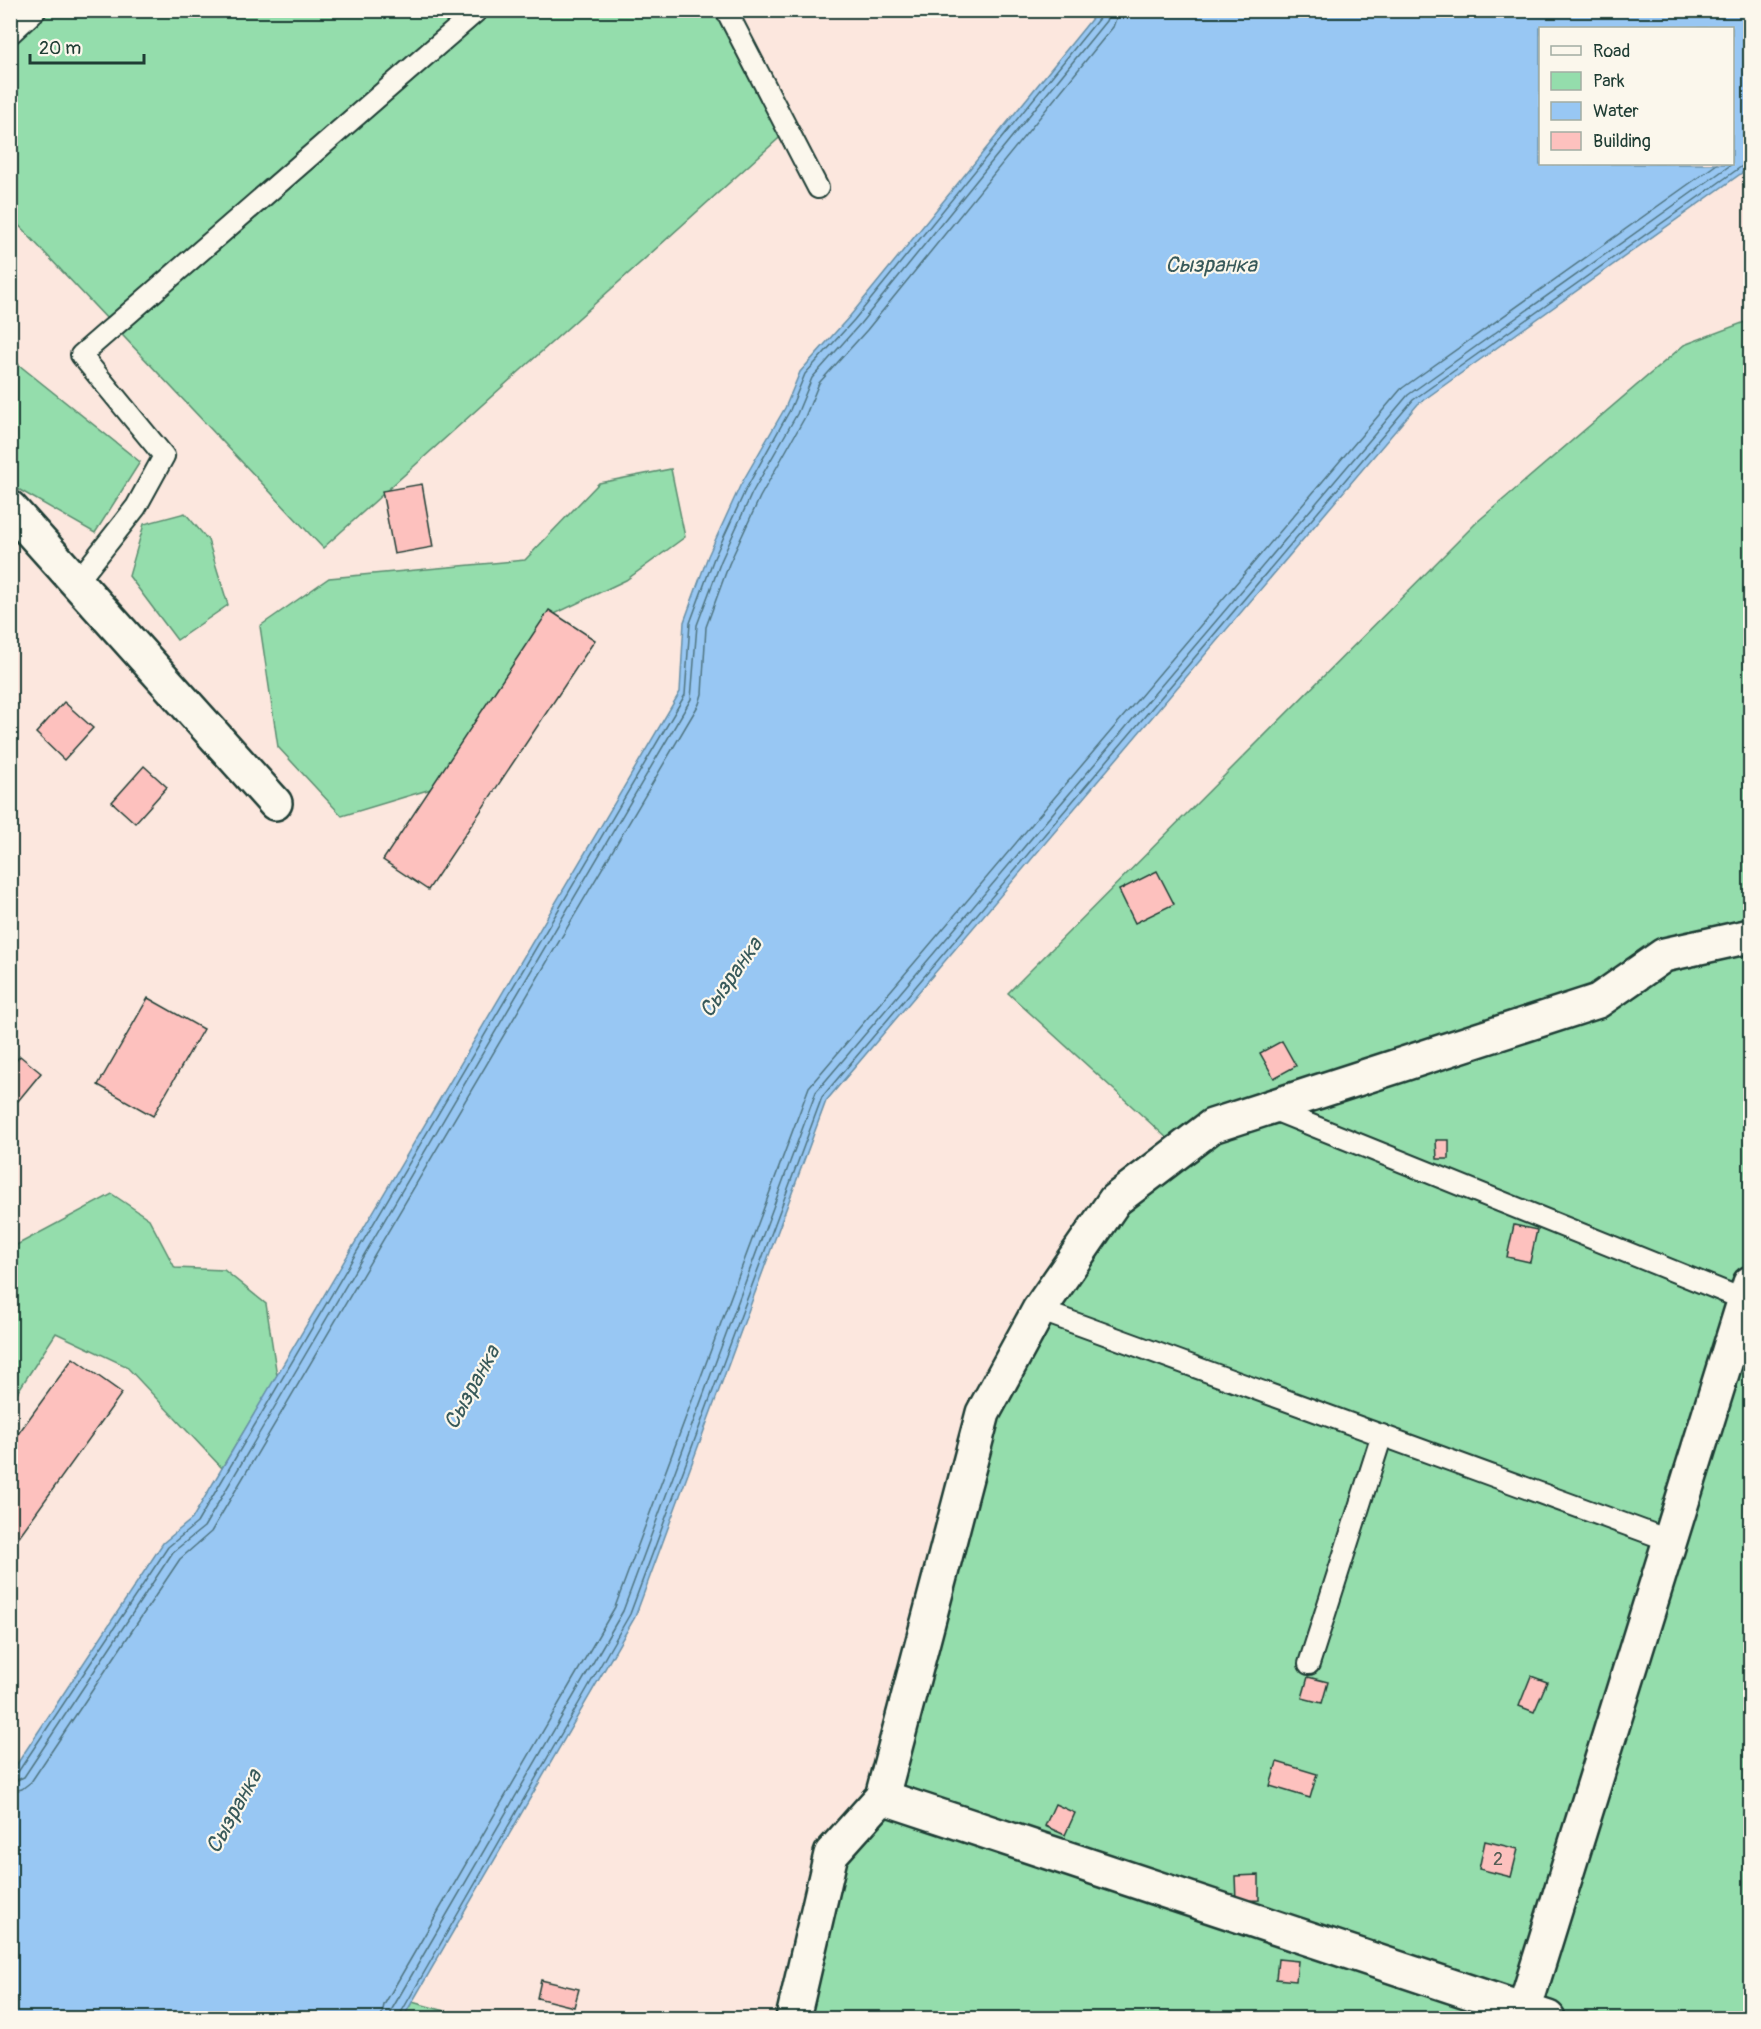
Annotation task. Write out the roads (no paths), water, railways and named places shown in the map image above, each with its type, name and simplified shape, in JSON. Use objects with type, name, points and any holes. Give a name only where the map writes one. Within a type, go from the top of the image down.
[{"type":"street","points":[[10,508],[275,803]]},
{"type":"street","points":[[793,2019],[831,1854],[882,1797],[983,1413],[1039,1310],[1115,1200],[1212,1126],[1598,1000],[1664,955],[1750,936]]},
{"type":"street","points":[[882,1797],[1536,2014],[1671,1541],[1748,1291]]},
{"type":"lane","points":[[10,34],[36,10]]},
{"type":"lane","points":[[77,582],[136,507],[164,456],[81,355],[478,10]]},
{"type":"lane","points":[[726,10],[818,188]]},
{"type":"lane","points":[[1266,1107],[1748,1291]]},
{"type":"lane","points":[[1039,1310],[1671,1541]]},
{"type":"lane","points":[[1309,1664],[1382,1435]]},
{"type":"water","name":"Сызранка","points":[[1098,11],[1750,11],[1750,167],[1418,404],[826,1101],[635,1617],[403,2018],[11,2018],[11,1773],[163,1543],[192,1519],[680,692],[684,622],[708,556],[740,486],[785,408],[800,372],[850,316]]}]
